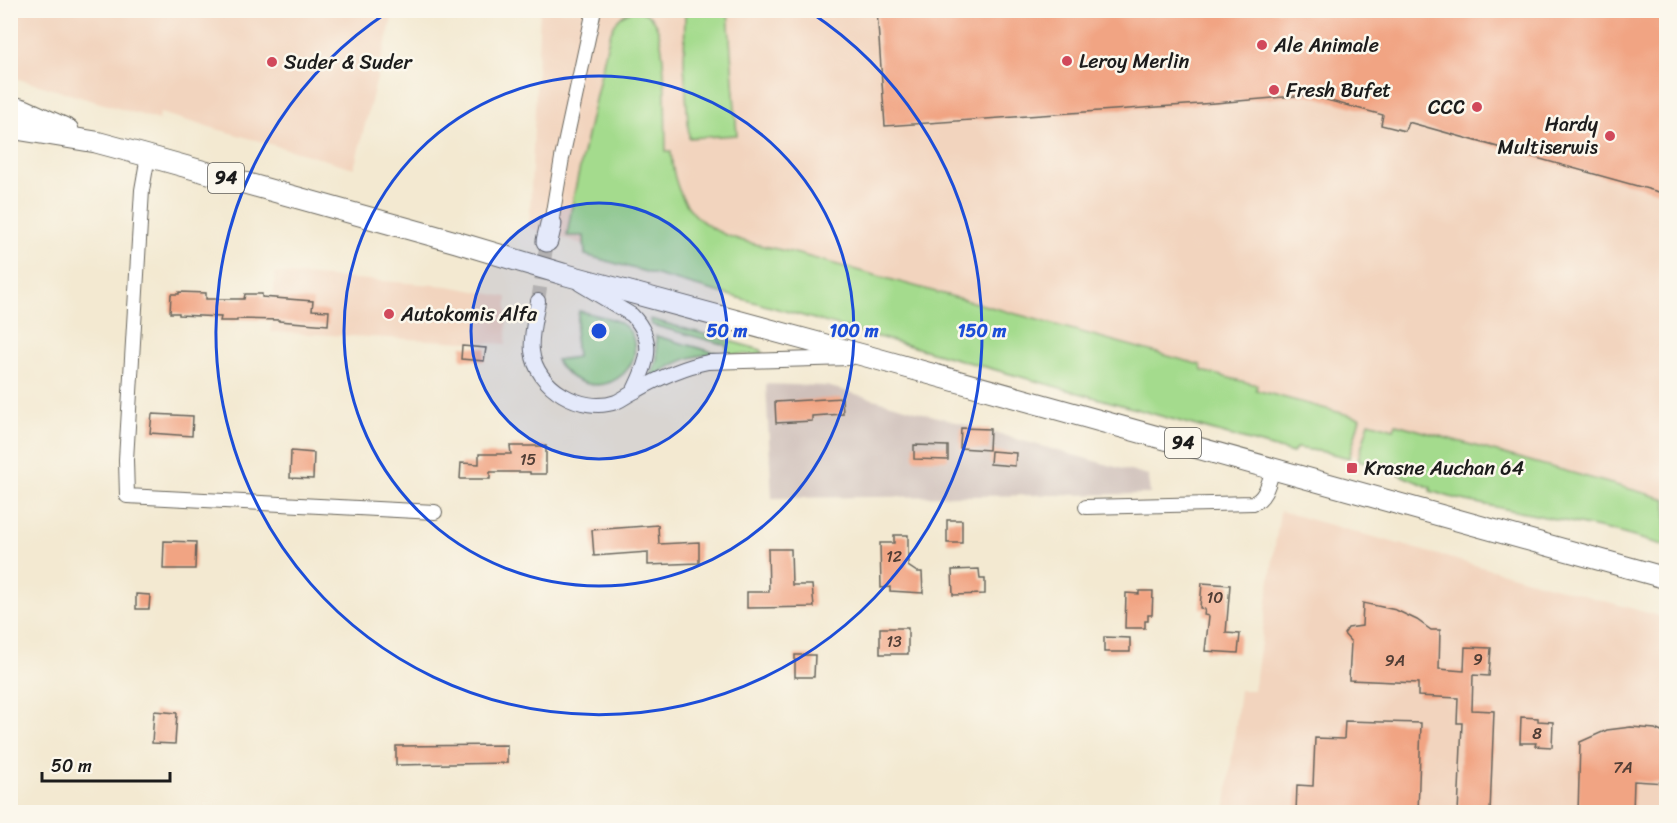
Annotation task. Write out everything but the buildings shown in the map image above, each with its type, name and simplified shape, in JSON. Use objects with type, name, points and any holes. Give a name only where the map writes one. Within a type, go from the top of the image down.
[{"type":"main road","name":"94","points":[[10,106],[96,142]]},
{"type":"main road","name":"94","points":[[10,128],[96,142],[148,156],[563,274],[1666,578]]},
{"type":"street","points":[[549,232],[562,158],[594,10]]},
{"type":"street","points":[[148,156],[142,190],[126,460],[127,496],[435,512]]},
{"type":"street","points":[[563,274],[632,315],[638,322],[648,345],[648,353],[644,369],[633,392]]},
{"type":"street","points":[[538,300],[532,352],[540,373],[567,398],[590,405],[614,402],[690,366],[708,362],[870,357]]},
{"type":"street","points":[[1086,507],[1253,503],[1260,501],[1264,495],[1273,469]]},
{"type":"shaded area","name":"Suder & Suder","points":[[11,10],[394,11],[354,168],[160,113],[159,120],[11,77]]},
{"type":"shaded area","points":[[540,11],[1666,11],[1666,540],[703,280],[529,228]]},
{"type":"shaded area","name":"Autokomis Alfa","points":[[275,273],[448,286],[507,297],[506,344],[271,332]]},
{"type":"shaded area","points":[[766,384],[827,386],[1148,476],[1150,494],[772,498]]},
{"type":"shaded area","points":[[1280,511],[1666,618],[1666,812],[1225,812],[1240,690],[1254,690]]},
{"type":"green space","points":[[632,11],[648,15],[655,23],[659,33],[663,65],[666,152],[671,152],[675,178],[683,198],[694,214],[709,226],[746,242],[791,252],[1201,365],[1202,371],[1257,385],[1256,390],[1360,418],[1349,458],[1296,448],[1293,453],[585,255],[584,236],[567,236],[574,194],[609,37],[617,21]]},
{"type":"green space","points":[[685,11],[728,11],[737,135],[689,138],[684,64]]},
{"type":"green space","points":[[579,311],[617,321],[627,328],[634,340],[632,361],[626,371],[605,384],[586,384],[569,375],[556,360],[577,357],[575,337]]},
{"type":"green space","points":[[650,319],[761,350],[763,353],[759,355],[728,354],[726,345],[652,325]]},
{"type":"green space","points":[[656,336],[717,354],[707,354],[682,361],[650,379],[657,359]]},
{"type":"green space","points":[[1369,422],[1394,429],[1396,424],[1666,499],[1666,546],[1613,531],[1457,499],[1430,491],[1431,488],[1379,466],[1358,460]]},
{"type":"tunnel","points":[[538,301],[547,241]]},
{"type":"place","name":"Ale Animale","points":[[1262,45]]},
{"type":"place","name":"Leroy Merlin","points":[[1067,61]]},
{"type":"place","name":"Suder & Suder","points":[[272,62]]},
{"type":"place","name":"Fresh Bufet","points":[[1274,90]]},
{"type":"place","name":"CCC","points":[[1477,107]]},
{"type":"place","name":"Hardy Multiserwis","points":[[1610,136]]},
{"type":"place","name":"Autokomis Alfa","points":[[389,314]]},
{"type":"place","name":"Krasne Auchan 64","points":[[1352,468]]}]
